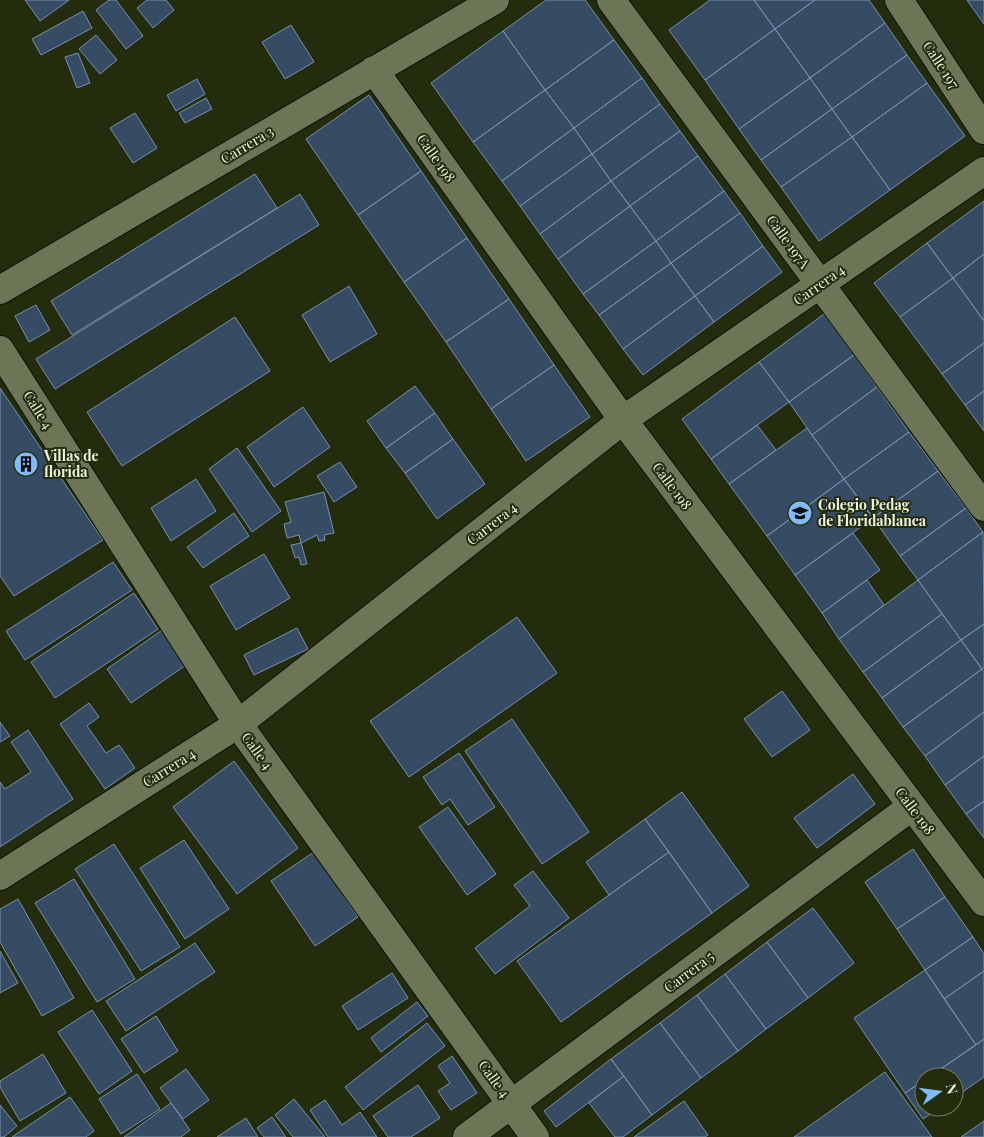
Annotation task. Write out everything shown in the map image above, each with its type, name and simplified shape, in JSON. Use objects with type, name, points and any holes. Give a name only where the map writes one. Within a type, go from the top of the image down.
[{"type":"street","name":"Carrera 3","points":[[0,290],[494,0]]},
{"type":"street","name":"Calle 197A","points":[[611,0],[984,507]]},
{"type":"street","name":"Calle 197","points":[[899,0],[984,130]]},
{"type":"street","name":"Calle 198","points":[[374,70],[623,420],[911,807],[983,898]]},
{"type":"street","name":"Carrera 4","points":[[0,876],[238,724],[623,420],[984,171]]},
{"type":"street","name":"Calle 4","points":[[0,350],[238,724],[535,1137]]},
{"type":"street","name":"Carrera 5","points":[[467,1137],[911,807]]},
{"type":"building","points":[[25,0],[69,0],[40,21]]},
{"type":"building","points":[[109,0],[116,0],[143,36],[126,49],[96,10]]},
{"type":"building","points":[[147,0],[166,0],[174,10],[153,28],[137,8]]},
{"type":"building","points":[[546,0],[585,0],[614,40],[545,90],[503,31]]},
{"type":"building","points":[[710,0],[754,0],[775,29],[705,80],[669,30]]},
{"type":"building","points":[[754,0],[815,0],[775,29]]},
{"type":"building","points":[[815,0],[869,0],[885,23],[810,78],[775,29]]},
{"type":"building","points":[[967,0],[984,0],[984,24]]},
{"type":"building","points":[[83,11],[92,28],[41,55],[32,39]]},
{"type":"building","points":[[885,23],[907,55],[832,109],[810,78]]},
{"type":"building","points":[[291,25],[314,62],[285,79],[262,42]]},
{"type":"building","points":[[775,29],[810,78],[739,129],[705,80]]},
{"type":"building","points":[[503,31],[545,90],[473,142],[431,83]]},
{"type":"building","points":[[96,35],[117,60],[100,74],[79,49]]},
{"type":"building","points":[[614,40],[642,78],[574,128],[545,90]]},
{"type":"building","points":[[78,53],[90,83],[77,88],[65,57]]},
{"type":"building","points":[[907,55],[927,83],[852,137],[832,109]]},
{"type":"building","points":[[642,78],[660,104],[592,154],[574,128]]},
{"type":"building","points":[[810,78],[832,109],[761,160],[739,129]]},
{"type":"building","points":[[197,79],[205,94],[176,111],[167,95]]},
{"type":"building","points":[[927,83],[965,136],[890,190],[852,137]]},
{"type":"building","points":[[545,90],[574,128],[502,181],[473,142]]},
{"type":"building","points":[[369,95],[421,171],[358,215],[306,139]]},
{"type":"building","points":[[206,98],[212,109],[185,123],[179,113]]},
{"type":"building","points":[[660,104],[680,131],[611,181],[592,154]]},
{"type":"building","points":[[832,109],[852,137],[781,187],[761,160]]},
{"type":"building","points":[[135,113],[157,148],[133,163],[110,128]]},
{"type":"building","points":[[574,128],[592,154],[520,206],[502,181]]},
{"type":"building","points":[[680,131],[698,156],[630,206],[611,181]]},
{"type":"building","points":[[852,137],[890,190],[819,241],[781,187]]},
{"type":"building","points":[[592,154],[611,181],[540,234],[520,206]]},
{"type":"building","points":[[698,156],[724,191],[656,241],[630,206]]},
{"type":"building","points":[[421,171],[467,238],[404,282],[358,215]]},
{"type":"building","points":[[255,174],[277,208],[72,335],[51,301]]},
{"type":"building","points":[[611,181],[630,206],[558,259],[540,234]]},
{"type":"building","points":[[724,191],[740,213],[671,263],[656,241]]},
{"type":"building","points":[[300,194],[319,225],[55,389],[36,359]]},
{"type":"building","points":[[984,201],[984,254],[953,278],[927,243]]},
{"type":"building","points":[[630,206],[656,241],[583,294],[558,259]]},
{"type":"building","points":[[740,213],[763,246],[695,296],[671,263]]},
{"type":"building","points":[[467,238],[509,299],[446,342],[404,282]]},
{"type":"building","points":[[656,241],[671,263],[599,315],[583,294]]},
{"type":"building","points":[[927,243],[953,278],[900,317],[874,283]]},
{"type":"building","points":[[763,246],[782,272],[714,322],[695,296]]},
{"type":"building","points":[[984,254],[984,321],[953,278]]},
{"type":"building","points":[[671,263],[695,296],[623,349],[599,315]]},
{"type":"building","points":[[953,278],[984,321],[984,343],[942,374],[900,317]]},
{"type":"building","points":[[349,286],[377,334],[330,362],[302,315]]},
{"type":"building","points":[[695,296],[714,322],[643,375],[623,349]]},
{"type":"building","points":[[509,299],[554,365],[491,409],[446,342]]},
{"type":"building","points":[[36,305],[50,330],[29,342],[15,316]]},
{"type":"building","points":[[824,314],[854,355],[789,402],[759,362]]},
{"type":"building","points":[[235,317],[270,371],[122,466],[87,412]]},
{"type":"building","points":[[984,343],[984,391],[965,405],[942,374]]},
{"type":"building","points":[[854,355],[877,387],[812,435],[789,402]]},
{"type":"building","points":[[759,362],[789,402],[711,459],[682,419]]},
{"type":"building","points":[[554,365],[590,417],[526,461],[491,409]]},
{"type":"building","points":[[415,386],[435,413],[386,448],[367,421]]},
{"type":"building","points":[[877,387],[909,432],[844,479],[812,435]]},
{"type":"building","name":"Villas de florida","points":[[0,388],[103,540],[14,596],[0,576]]},
{"type":"building","points":[[984,391],[984,431],[965,405]]},
{"type":"building","points":[[303,407],[330,447],[274,487],[247,447]]},
{"type":"building","points":[[435,413],[453,439],[405,473],[386,448]]},
{"type":"building","points":[[757,425],[776,450],[729,484],[711,459]]},
{"type":"building","points":[[807,428],[844,479],[767,536],[729,484]]},
{"type":"building","points":[[909,432],[938,471],[873,518],[844,479]]},
{"type":"building","points":[[453,439],[485,484],[437,519],[405,473]]},
{"type":"building","points":[[237,448],[281,511],[252,532],[209,469]]},
{"type":"building","points":[[340,462],[357,487],[334,502],[317,476]]},
{"type":"building","points":[[938,471],[966,508],[900,556],[873,518]]},
{"type":"building","points":[[196,479],[216,511],[171,541],[151,508]]},
{"type":"building","points":[[844,479],[873,518],[795,575],[767,536]]},
{"type":"building","points":[[324,492],[334,533],[324,535],[325,540],[319,541],[317,535],[301,543],[299,535],[287,538],[284,524],[291,522],[285,502]]},
{"type":"building","points":[[966,508],[983,532],[918,580],[900,556]]},
{"type":"building","points":[[234,513],[249,536],[203,568],[187,547]]},
{"type":"building","points":[[983,532],[984,624],[961,640],[918,580]]},
{"type":"building","points":[[853,533],[880,570],[822,613],[795,575]]},
{"type":"building","points":[[301,543],[307,564],[301,565],[299,557],[295,558],[291,545]]},
{"type":"building","points":[[264,554],[290,598],[236,630],[210,586]]},
{"type":"building","points":[[113,562],[132,590],[25,660],[6,631]]},
{"type":"building","points":[[867,580],[884,605],[839,639],[822,613]]},
{"type":"building","points":[[918,580],[942,614],[863,672],[839,639]]},
{"type":"building","points":[[134,593],[158,629],[55,698],[31,662]]},
{"type":"building","points":[[942,614],[961,640],[882,698],[863,672]]},
{"type":"building","points":[[517,617],[557,673],[409,777],[370,721]]},
{"type":"building","points":[[984,624],[984,668],[982,669],[961,640]]},
{"type":"building","points":[[165,628],[189,663],[131,703],[107,669]]},
{"type":"building","points":[[297,628],[308,649],[254,675],[244,655]]},
{"type":"building","points":[[961,640],[982,669],[903,727],[882,698]]},
{"type":"building","points":[[982,669],[984,672],[984,712],[925,756],[903,727]]},
{"type":"building","points":[[782,691],[810,730],[772,757],[744,719]]},
{"type":"building","points":[[89,703],[99,717],[87,726],[106,753],[119,745],[135,768],[105,789],[60,724]]},
{"type":"building","points":[[984,712],[984,756],[945,785],[925,756]]},
{"type":"building","points":[[512,719],[589,832],[542,864],[465,751]]},
{"type":"building","points":[[0,722],[10,736],[0,742]]},
{"type":"building","points":[[28,730],[73,799],[0,847],[0,782],[5,789],[31,772],[11,742]]},
{"type":"building","points":[[459,753],[495,807],[468,825],[450,799],[442,805],[423,777]]},
{"type":"building","points":[[984,756],[984,801],[966,814],[945,785]]},
{"type":"building","points":[[234,761],[298,848],[237,894],[173,807]]},
{"type":"building","points":[[853,774],[875,804],[817,848],[794,818]]},
{"type":"building","points":[[682,792],[749,886],[712,913],[645,819]]},
{"type":"building","points":[[984,801],[984,838],[966,814]]},
{"type":"building","points":[[448,807],[496,874],[467,895],[419,827]]},
{"type":"building","points":[[645,819],[669,852],[609,895],[586,862]]},
{"type":"building","points":[[184,840],[229,909],[185,939],[140,868]]},
{"type":"building","points":[[114,844],[180,947],[141,971],[75,869]]},
{"type":"building","points":[[913,849],[945,897],[897,929],[865,882]]},
{"type":"building","points":[[314,852],[358,917],[315,946],[271,881]]},
{"type":"building","points":[[669,852],[712,913],[561,1022],[517,961]]},
{"type":"building","points":[[533,871],[569,918],[495,974],[475,948],[530,906],[514,885]]},
{"type":"building","points":[[74,879],[135,979],[97,1002],[35,903]]},
{"type":"building","points":[[945,897],[973,937],[925,970],[897,929]]},
{"type":"building","points":[[18,899],[74,998],[42,1016],[0,942],[0,909]]},
{"type":"building","points":[[813,908],[854,963],[808,998],[767,942]]},
{"type":"building","points":[[973,937],[984,954],[984,971],[944,999],[925,970]]},
{"type":"building","points":[[767,942],[808,998],[766,1029],[725,974]]},
{"type":"building","points":[[195,943],[215,972],[126,1031],[106,1001]]},
{"type":"building","points":[[0,951],[18,983],[0,993]]},
{"type":"building","points":[[925,970],[976,1045],[944,1067],[914,1067],[914,1087],[905,1093],[854,1018]]},
{"type":"building","points":[[984,971],[984,1039],[976,1045],[944,999]]},
{"type":"building","points":[[392,973],[408,998],[358,1030],[342,1006]]},
{"type":"building","points":[[725,974],[766,1029],[738,1051],[697,995]]},
{"type":"building","points":[[697,995],[738,1051],[701,1078],[660,1023]]},
{"type":"building","points":[[417,1002],[428,1016],[381,1052],[371,1038]]},
{"type":"building","points":[[92,1010],[132,1071],[99,1094],[58,1032]]},
{"type":"building","points":[[156,1016],[178,1051],[144,1073],[121,1039]]},
{"type":"building","points":[[427,1023],[445,1046],[363,1110],[345,1087]]},
{"type":"building","points":[[660,1023],[701,1078],[652,1115],[611,1059]]},
{"type":"building","points":[[984,1039],[984,1077],[964,1091],[964,1067],[943,1067]]},
{"type":"building","points":[[43,1054],[66,1093],[20,1121],[0,1087],[0,1081]]},
{"type":"building","points":[[452,1056],[477,1093],[451,1110],[438,1091],[450,1083],[438,1066]]},
{"type":"building","points":[[611,1059],[624,1076],[556,1127],[544,1111]]},
{"type":"building","points":[[186,1069],[209,1100],[183,1119],[160,1088]]},
{"type":"building","points":[[885,1072],[914,1112],[914,1117],[918,1117],[932,1137],[794,1137]]},
{"type":"building","points":[[137,1074],[160,1109],[121,1134],[99,1099]]},
{"type":"building","points":[[624,1076],[652,1115],[623,1137],[615,1137],[589,1103]]},
{"type":"building","points":[[418,1085],[440,1118],[411,1137],[388,1137],[373,1116]]},
{"type":"building","points":[[914,1087],[914,1106],[905,1093]]},
{"type":"building","points":[[70,1097],[94,1131],[86,1137],[12,1137]]},
{"type":"building","points":[[294,1099],[325,1137],[293,1137],[275,1115]]},
{"type":"building","points":[[325,1100],[342,1125],[360,1112],[377,1137],[328,1137],[310,1110]]},
{"type":"building","points":[[684,1101],[708,1135],[705,1137],[634,1137]]},
{"type":"building","points":[[171,1103],[190,1130],[181,1137],[124,1137]]},
{"type":"building","points":[[0,1105],[17,1126],[4,1137],[0,1137]]},
{"type":"building","points":[[272,1117],[286,1137],[264,1137],[257,1128]]},
{"type":"building","points":[[246,1118],[258,1137],[217,1137]]},
{"type":"building","points":[[984,1121],[984,1137],[961,1137]]},
{"type":"place","name":"Villas de florida","points":[[26,464]]},
{"type":"place","name":"Colegio Pedag de Floridablanca","points":[[800,513]]}]
